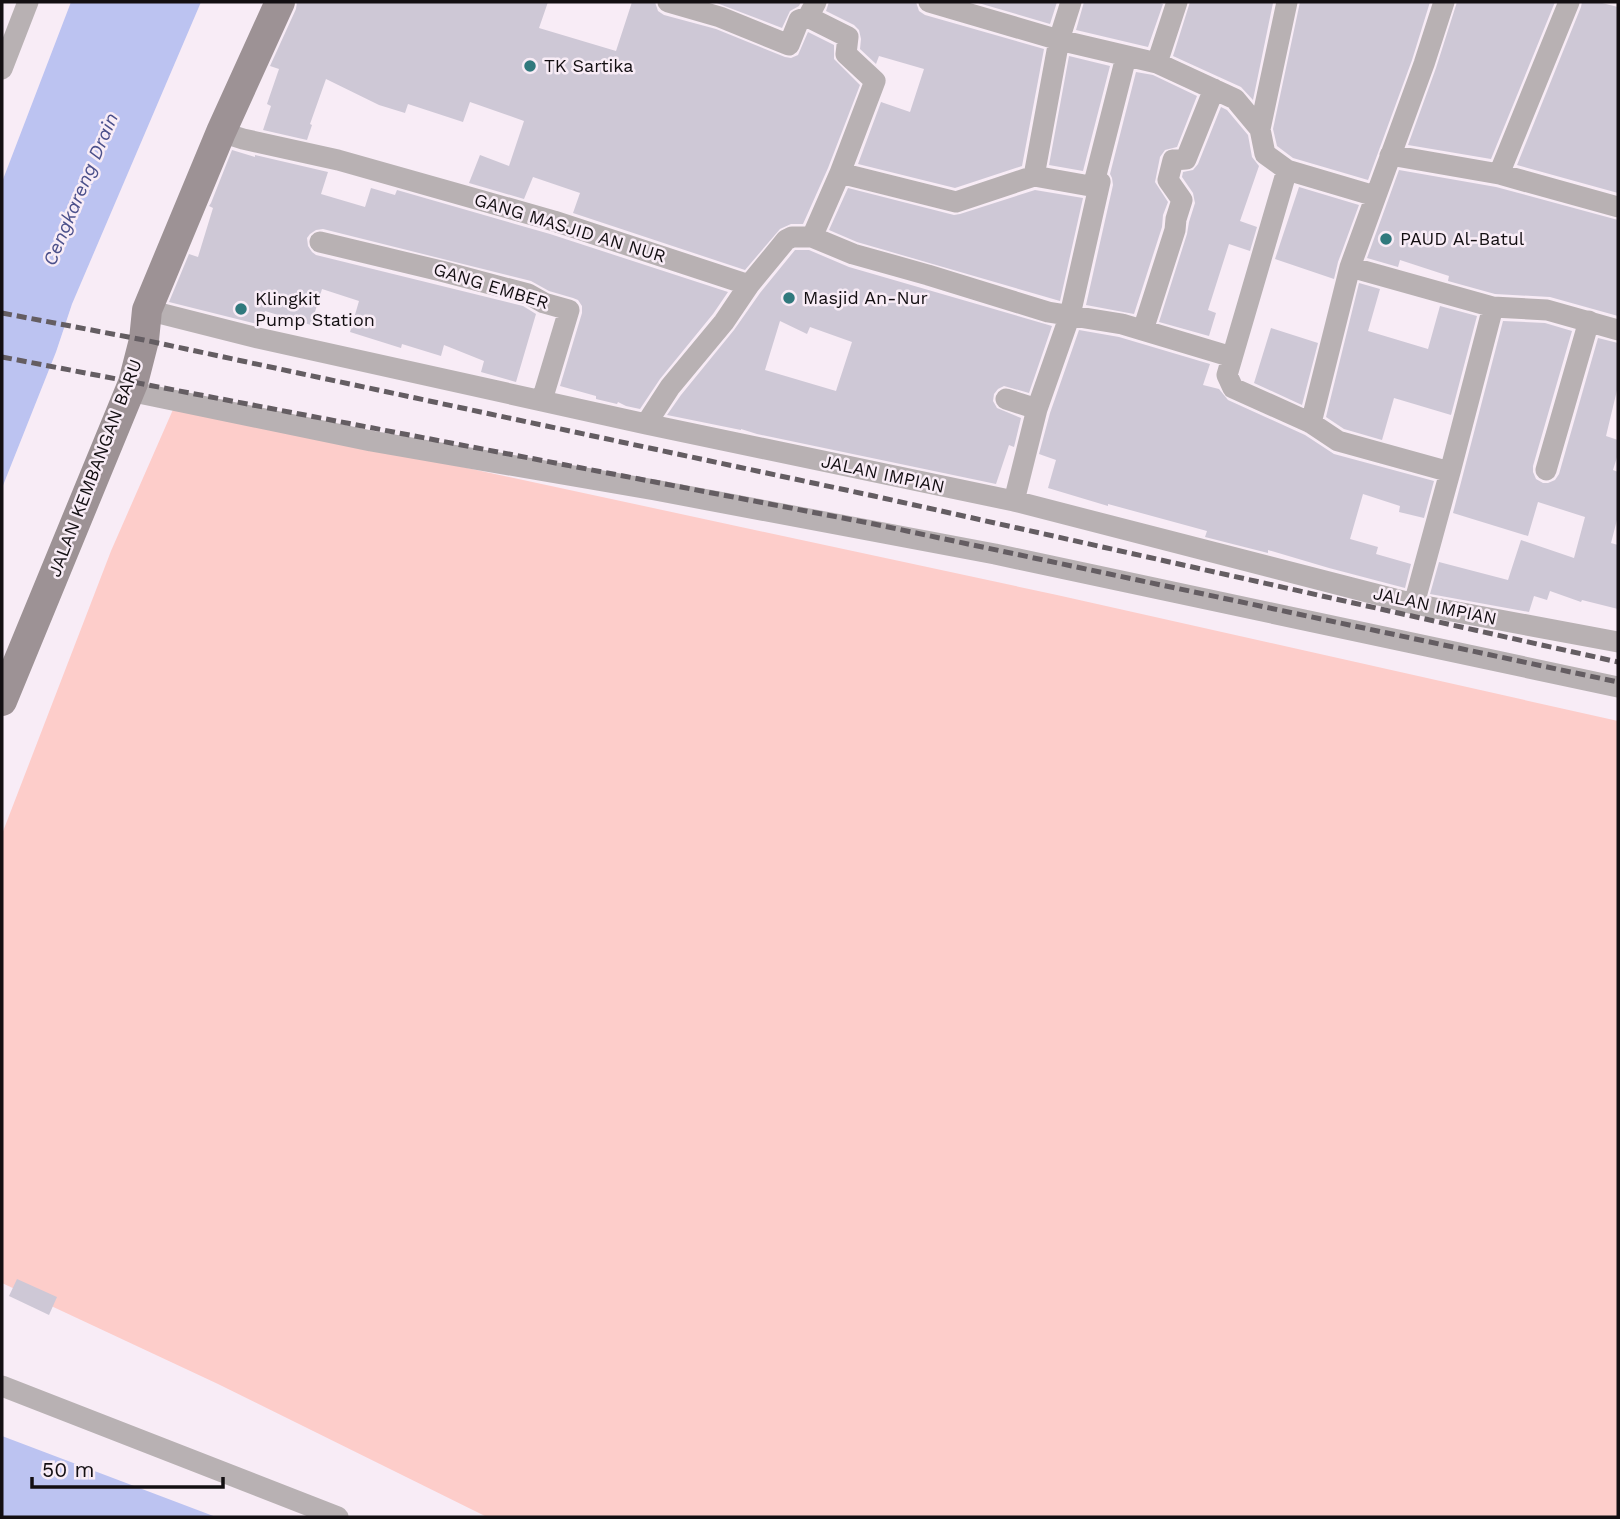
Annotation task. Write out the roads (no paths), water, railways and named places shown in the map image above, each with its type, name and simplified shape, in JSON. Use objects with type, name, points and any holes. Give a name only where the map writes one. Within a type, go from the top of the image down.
[{"type":"main road","name":"JALAN KEMBANGAN BARU","points":[[2,701],[129,391],[144,340],[147,310],[280,2]]},
{"type":"street","points":[[668,2],[720,17],[789,45],[799,20],[812,10],[848,37],[846,54],[875,80],[841,173],[812,237]]},
{"type":"street","points":[[929,2],[1059,40],[1157,63],[1235,99],[1260,130]]},
{"type":"street","points":[[1034,176],[1059,40],[1071,2]]},
{"type":"street","points":[[1157,63],[1177,2]]},
{"type":"street","points":[[1287,2],[1260,130],[1265,153],[1287,170],[1376,196]]},
{"type":"street","points":[[1311,423],[1350,267],[1444,2]]},
{"type":"street","points":[[1499,174],[1569,2]]},
{"type":"street","points":[[2,69],[21,3]]},
{"type":"street","points":[[841,173],[956,202],[1034,176],[1090,186],[1095,179],[1126,57]]},
{"type":"street","points":[[1143,330],[1182,200],[1168,180],[1173,160],[1186,159],[1214,89]]},
{"type":"street","name":"GANG MASJID AN NUR","points":[[222,132],[349,163],[554,221],[749,285]]},
{"type":"street","points":[[1390,155],[1499,174],[1618,207]]},
{"type":"street","points":[[1287,170],[1227,375],[1233,388],[1311,423],[1338,441],[1450,472]]},
{"type":"street","points":[[1014,501],[1037,409],[1069,315],[1100,182],[1095,179]]},
{"type":"street","points":[[646,424],[670,387],[724,322],[749,285],[786,240],[792,237],[812,237],[853,254],[1048,312],[1122,324],[1232,357]]},
{"type":"street","name":"GANG EMBER","points":[[320,242],[528,294],[544,303],[569,310],[542,400]]},
{"type":"street","points":[[1350,267],[1493,307],[1547,310],[1618,330]]},
{"type":"street","points":[[1414,604],[1493,307]]},
{"type":"street","name":"JALAN IMPIAN","points":[[147,310],[258,338],[646,424],[1014,501],[1414,604],[1618,642]]},
{"type":"street","points":[[1546,470],[1589,321]]},
{"type":"street","points":[[129,391],[371,441],[655,490],[995,554],[1618,687]]},
{"type":"street","points":[[1006,399],[1037,409]]},
{"type":"street","points":[[2,1386],[338,1517]]},
{"type":"water","name":"Cengkareng Drain","points":[[71,2],[201,2],[72,304],[56,352],[2,488],[2,182]]},
{"type":"water","points":[[2,1436],[216,1517],[2,1517]]},
{"type":"railway","points":[[2,313],[144,340],[874,496],[1618,662]]},
{"type":"railway","points":[[2,357],[874,524],[1618,682]]},
{"type":"place","name":"TK Sartika","points":[[530,66]]},
{"type":"place","name":"PAUD Al-Batul","points":[[1386,239]]},
{"type":"place","name":"Masjid An-Nur","points":[[789,298]]},
{"type":"place","name":"Klingkit Pump Station","points":[[241,309]]}]
